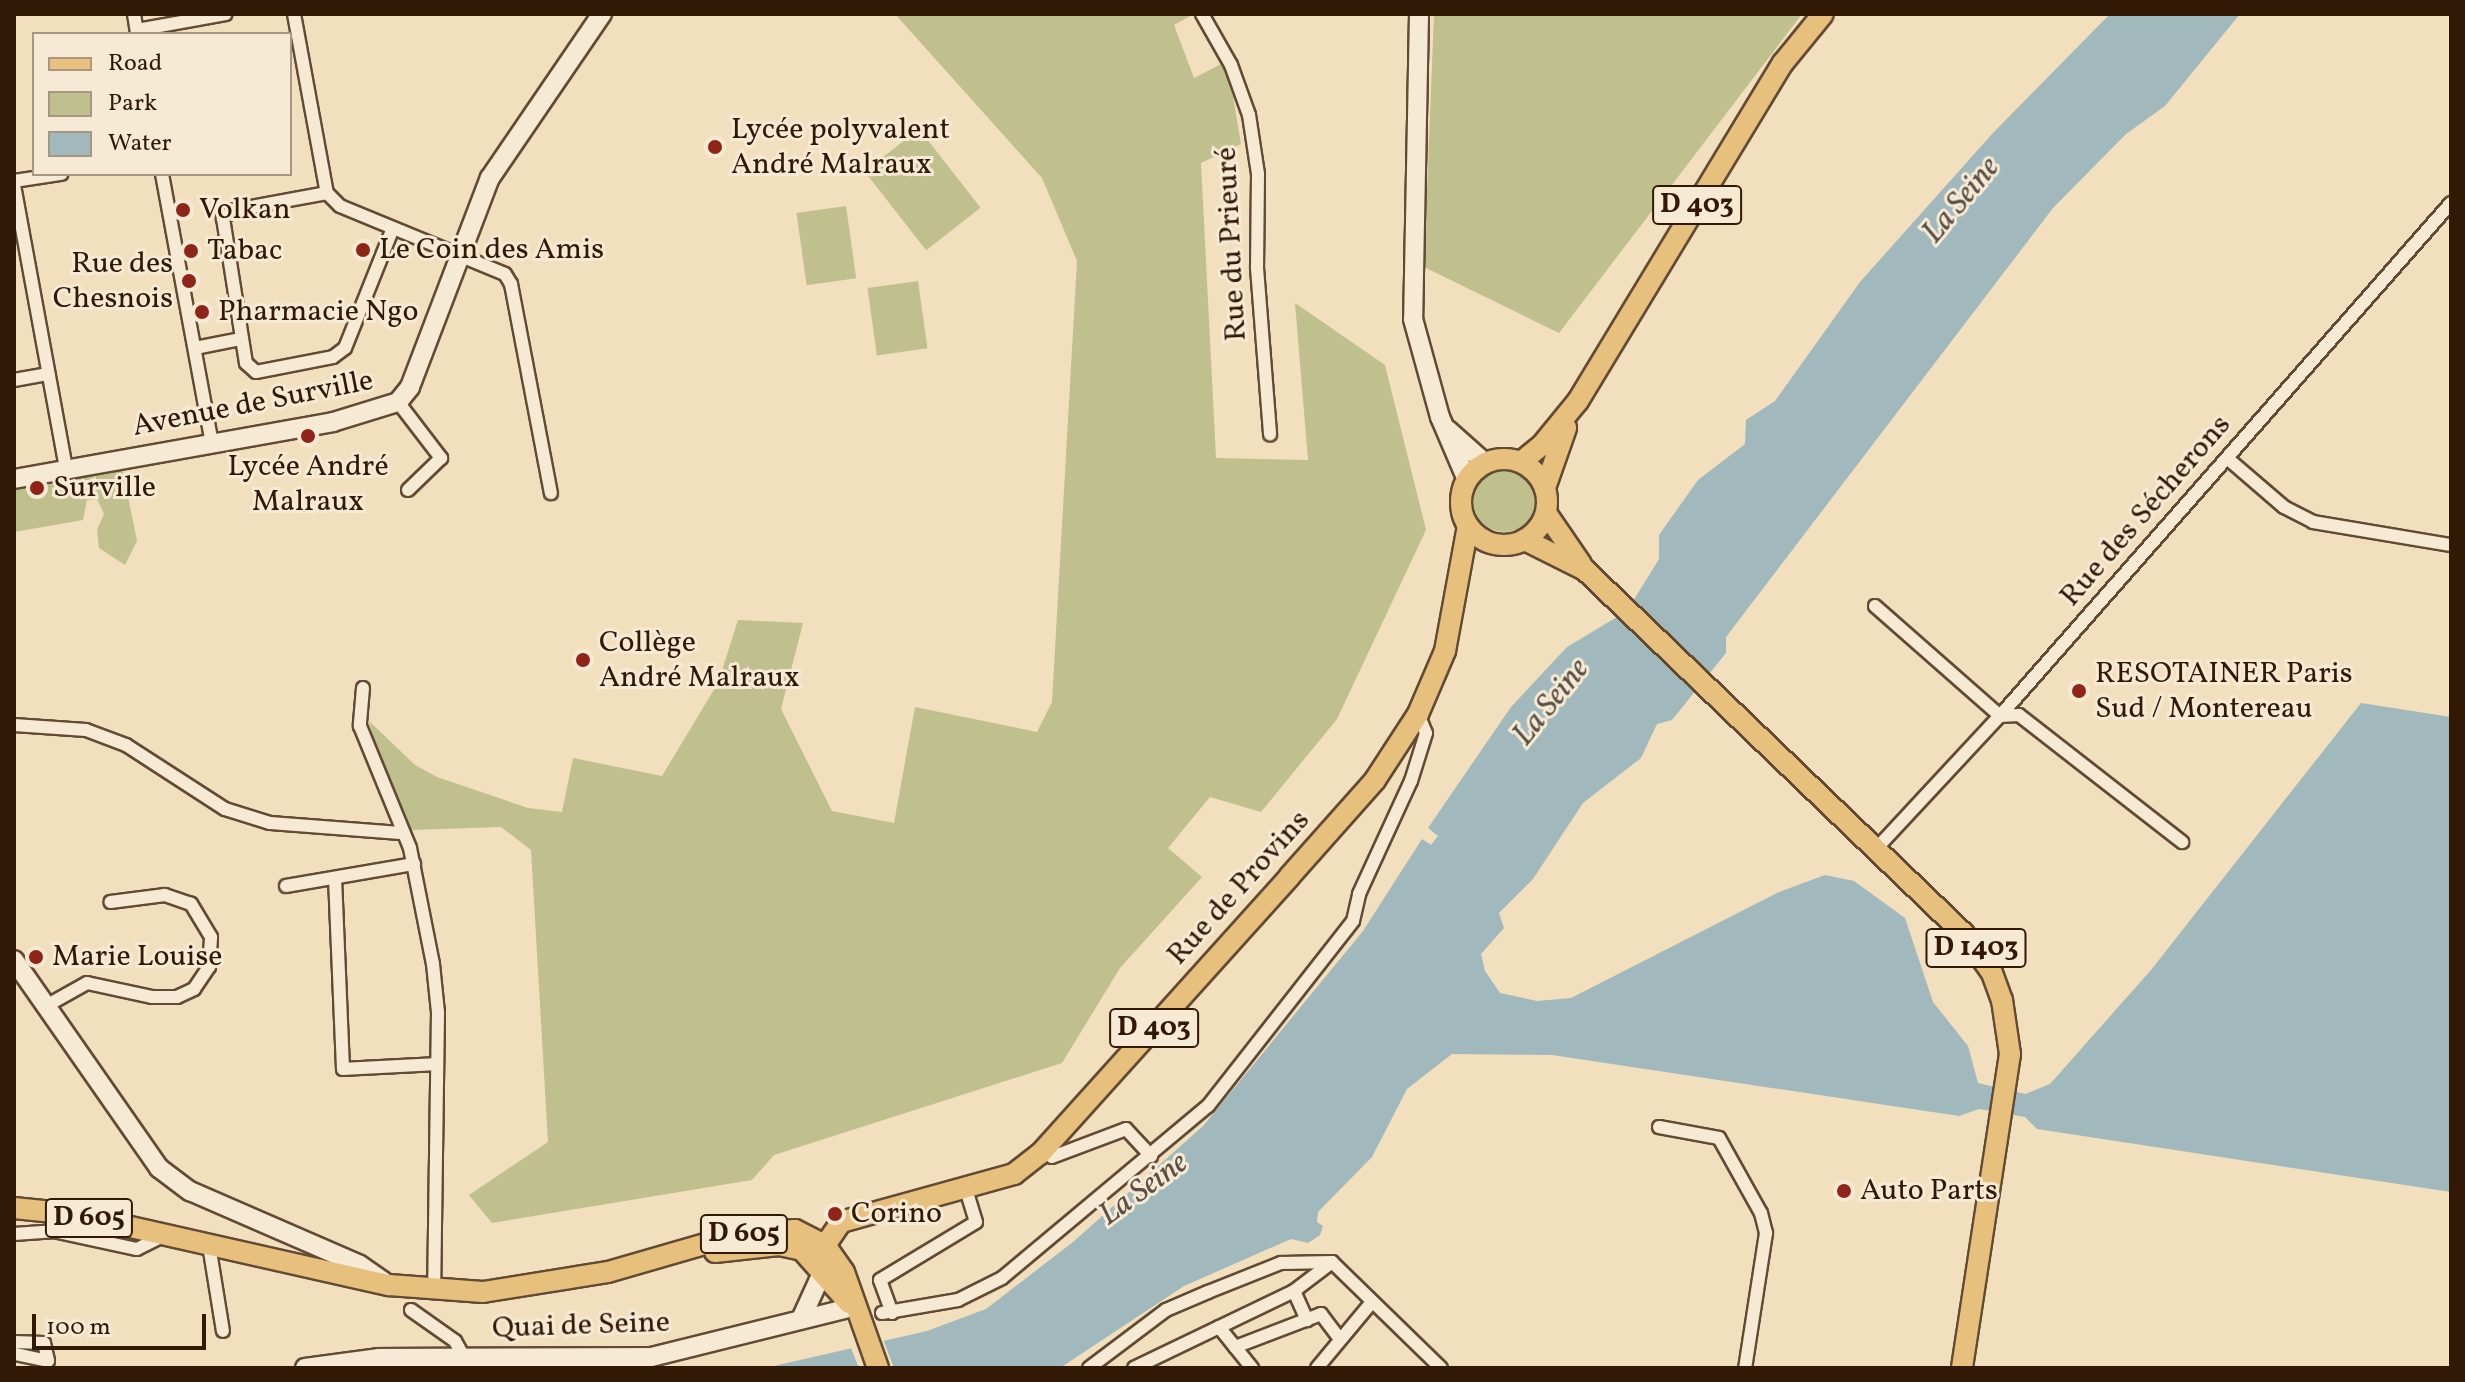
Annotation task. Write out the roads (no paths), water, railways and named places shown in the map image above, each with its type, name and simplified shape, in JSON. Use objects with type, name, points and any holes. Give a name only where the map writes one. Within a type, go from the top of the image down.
[{"type":"main road","name":"D 403","points":[[1545,488],[1553,455],[1578,401],[1774,77],[1823,14]]},
{"type":"main road","name":"D 403","points":[[1521,462],[1578,401]]},
{"type":"main road","points":[[1458,574],[1472,554],[1491,544],[1525,540],[1546,513],[1545,488],[1521,462],[1485,463],[1467,480],[1461,503],[1468,526],[1491,544]]},
{"type":"main road","name":"D 1403","points":[[1546,513],[1585,570],[1964,934],[1992,973],[2009,1028],[2007,1081],[1962,1368]]},
{"type":"main road","name":"Rue de Provins","points":[[821,1259],[841,1222],[1014,1174],[1044,1149],[1375,780],[1418,714],[1445,651],[1468,526]]},
{"type":"main road","name":"D 1403","points":[[1525,540],[1585,570]]},
{"type":"main road","name":"D 605","points":[[14,1208],[73,1214],[389,1285],[483,1292],[527,1288],[663,1258],[776,1228],[808,1234],[821,1259],[844,1272],[848,1297],[878,1368]]},
{"type":"street","points":[[134,14],[137,32],[226,14]]},
{"type":"street","points":[[294,14],[327,193],[340,206],[497,268],[511,284],[551,493]]},
{"type":"street","name":"Avenue de Surville","points":[[14,479],[333,422],[398,402],[410,387],[461,253],[509,143],[602,14]]},
{"type":"street","name":"Rue du Prieuré","points":[[1202,14],[1231,65],[1249,115],[1258,174],[1257,268],[1270,434]]},
{"type":"street","points":[[1419,14],[1412,294],[1417,336],[1440,417],[1467,480]]},
{"type":"street","points":[[51,176],[14,183],[18,233],[66,469]]},
{"type":"street","points":[[162,176],[212,443]]},
{"type":"street","points":[[327,193],[234,210],[223,218],[246,363],[256,372],[333,357],[345,348],[393,228]]},
{"type":"street","name":"Rue des Sécherons","points":[[1876,849],[2000,716],[2451,203]]},
{"type":"street","points":[[195,348],[241,339]]},
{"type":"street","points":[[14,380],[48,374]]},
{"type":"street","points":[[398,402],[441,458],[408,490]]},
{"type":"street","points":[[1440,417],[1465,449],[1485,463]]},
{"type":"street","points":[[2227,458],[2284,507],[2313,522],[2451,545]]},
{"type":"street","points":[[1875,606],[2000,716],[2019,715],[2182,842]]},
{"type":"street","points":[[363,688],[360,726],[414,864],[434,982],[437,1064],[434,1290]]},
{"type":"street","points":[[966,1189],[976,1222],[880,1280],[887,1313],[958,1300],[992,1283],[1151,1156],[1208,1106],[1353,921],[1359,894],[1415,769],[1426,733],[1418,714]]},
{"type":"street","points":[[14,725],[86,730],[126,745],[225,809],[270,823],[401,833]]},
{"type":"street","points":[[286,886],[414,864]]},
{"type":"street","points":[[335,878],[343,1069],[437,1064]]},
{"type":"street","points":[[46,1006],[87,983],[152,997],[177,997],[194,989],[209,967],[211,937],[191,904],[165,895],[110,902]]},
{"type":"street","points":[[14,960],[159,1168],[190,1191],[360,1265],[389,1285]]},
{"type":"street","points":[[1659,1127],[1719,1138],[1761,1213],[1766,1233],[1745,1368]]},
{"type":"street","points":[[1044,1149],[1052,1157],[1126,1129],[1151,1156]]},
{"type":"street","points":[[273,1229],[288,1264]]},
{"type":"street","points":[[14,1234],[53,1231],[137,1249],[162,1236]]},
{"type":"street","points":[[288,1264],[299,1239]]},
{"type":"street","points":[[209,1245],[223,1331]]},
{"type":"street","points":[[804,1311],[821,1259]]},
{"type":"street","points":[[1134,1368],[1166,1363],[1219,1327],[1294,1291],[1332,1262]]},
{"type":"street","points":[[1089,1368],[1166,1310],[1221,1286],[1281,1263],[1332,1262],[1441,1368]]},
{"type":"street","points":[[1294,1291],[1307,1320]]},
{"type":"street","name":"Quai de Seine","points":[[305,1368],[379,1358],[651,1357],[696,1350],[848,1297]]},
{"type":"street","points":[[1317,1368],[1372,1302]]},
{"type":"street","points":[[411,1310],[455,1341],[464,1357]]},
{"type":"street","points":[[1235,1347],[1321,1314],[1340,1339]]},
{"type":"street","points":[[1219,1327],[1252,1368]]},
{"type":"street","points":[[14,1342],[44,1343],[49,1364],[14,1354]]},
{"type":"water","name":"La Seine","points":[[2110,14],[2240,14],[2165,106],[2126,134],[2053,208],[1726,637],[1726,653],[1672,720],[1657,724],[1641,758],[1583,803],[1533,879],[1499,913],[1504,928],[1481,954],[1485,971],[1500,993],[1537,1001],[1571,998],[1779,892],[1825,875],[1854,881],[1905,918],[1933,1002],[1968,1046],[1978,1083],[2025,1094],[2050,1084],[2151,970],[2361,703],[2451,717],[2451,1192],[2037,1129],[2025,1117],[1979,1109],[1959,1116],[1552,1055],[1452,1054],[1407,1089],[1372,1157],[1318,1212],[1317,1222],[1323,1226],[1320,1235],[1308,1243],[1291,1239],[1184,1286],[1060,1368],[765,1368],[927,1331],[986,1309],[1073,1242],[1203,1126],[1363,931],[1422,839],[1431,845],[1438,836],[1428,828],[1511,707],[1567,647],[1627,611],[1659,559],[1659,535],[1698,480],[1745,444],[1746,420],[1775,401],[1860,282],[1992,134]]},
{"type":"place","name":"Lycée polyvalent André Malraux","points":[[715,147]]},
{"type":"place","name":"Volkan","points":[[183,210]]},
{"type":"place","name":"Le Coin des Amis","points":[[363,250]]},
{"type":"place","name":"Tabac","points":[[191,251]]},
{"type":"place","name":"Rue des Chesnois","points":[[189,281]]},
{"type":"place","name":"Pharmacie Ngo","points":[[202,312]]},
{"type":"place","name":"Lycée André Malraux","points":[[308,436]]},
{"type":"place","name":"Surville","points":[[37,488]]},
{"type":"place","name":"Collège André Malraux","points":[[583,660]]},
{"type":"place","name":"RESOTAINER Paris Sud / Montereau","points":[[2079,691]]},
{"type":"place","name":"Marie Louise","points":[[36,957]]},
{"type":"place","name":"Auto Parts","points":[[1844,1191]]},
{"type":"place","name":"Corino","points":[[835,1214]]}]
